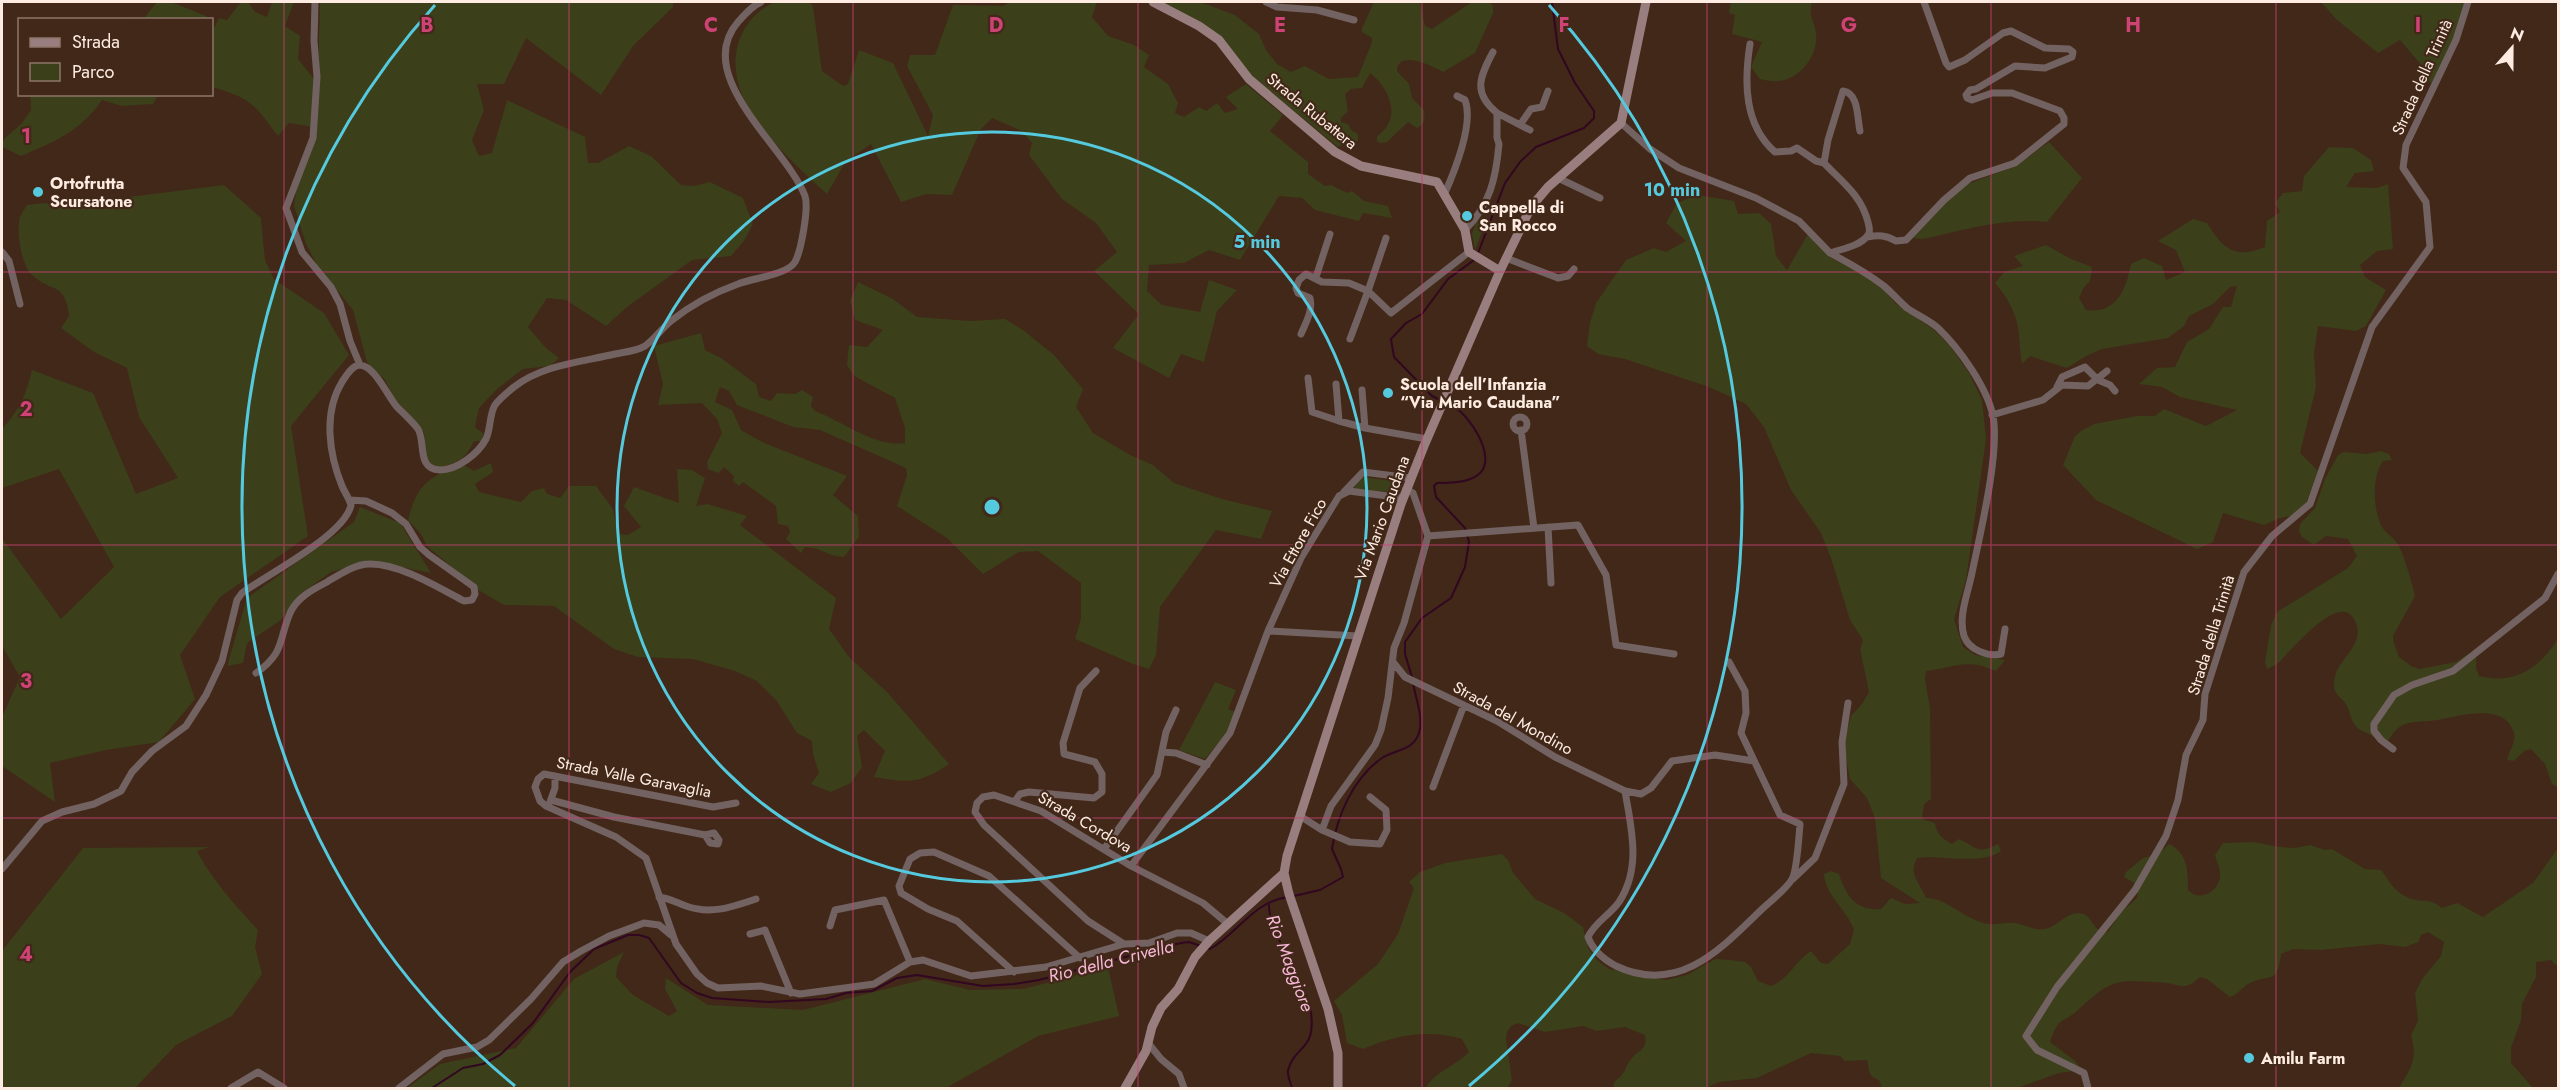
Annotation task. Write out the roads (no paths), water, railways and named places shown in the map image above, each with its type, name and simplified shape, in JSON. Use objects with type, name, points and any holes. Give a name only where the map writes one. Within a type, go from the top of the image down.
[{"type":"main road","name":"Strada Rubattera","points":[[1152,2],[1199,26],[1219,40],[1249,79],[1335,152],[1363,166],[1432,179],[1441,185],[1465,230],[1474,255]]},
{"type":"main road","points":[[1621,123],[1646,2]]},
{"type":"main road","name":"Via Mario Caudana","points":[[1338,1089],[1338,1053],[1328,1009],[1290,898],[1284,873],[1300,816],[1405,494],[1506,258],[1531,207],[1558,178],[1621,123]]},
{"type":"main road","points":[[1474,255],[1500,271]]},
{"type":"main road","points":[[1125,1089],[1149,1044],[1152,1027],[1161,1008],[1178,989],[1205,945],[1284,873]]},
{"type":"street","points":[[315,2],[316,76],[313,138],[286,208],[302,252],[331,287],[340,304],[350,341],[360,365],[367,368],[380,381],[392,400],[418,429],[425,461],[434,469],[447,469],[458,465],[479,448],[486,439],[495,405],[528,376],[640,348],[693,303],[793,265],[798,253],[807,210],[804,195],[792,171],[740,101],[729,75],[726,55],[731,30],[761,2]]},
{"type":"street","points":[[1266,2],[1277,8],[1317,10],[1354,20]]},
{"type":"street","points":[[1830,253],[1855,245],[1867,237],[1879,235],[1889,236],[1896,241],[1906,240],[1944,200],[1970,178],[2015,163],[2046,136],[2064,124],[2060,111],[2012,93],[1992,93],[1972,100],[1967,98],[1966,94],[2015,66],[2045,68],[2054,66],[2072,57],[2073,52],[2069,49],[2045,48],[2011,31],[2003,33],[1965,60],[1949,67],[1924,2]]},
{"type":"street","name":"Strada della Trinità","points":[[2088,1089],[2084,1072],[2037,1050],[2026,1036],[2057,987],[2135,890],[2166,836],[2178,800],[2186,755],[2203,720],[2205,694],[2244,572],[2272,536],[2310,504],[2372,327],[2430,247],[2426,202],[2403,168],[2406,145],[2456,40],[2468,2]]},
{"type":"street","points":[[1750,44],[1746,91],[1749,108],[1767,145],[1775,152],[1783,153],[1797,148],[1816,161],[1824,163],[1855,193],[1861,202],[1870,230],[1867,237]]},
{"type":"street","points":[[1493,52],[1480,90],[1481,98],[1497,113],[1530,130]]},
{"type":"street","points":[[1520,125],[1531,109],[1542,107],[1548,91]]},
{"type":"street","points":[[1824,163],[1828,140],[1843,91],[1851,94],[1856,103],[1860,131]]},
{"type":"street","points":[[1445,193],[1458,158],[1468,119],[1465,100],[1457,96]]},
{"type":"street","points":[[1465,230],[1489,199],[1494,185],[1499,144],[1496,126],[1497,113]]},
{"type":"street","points":[[1621,123],[1650,149],[1679,168],[1756,198],[1799,221],[1830,253],[1857,266],[1884,286],[1907,308],[1937,327],[1960,353],[1977,380],[1992,415],[1994,435],[1977,549],[1962,617],[1965,638],[1979,652],[1993,656],[2001,654],[2005,629]]},
{"type":"street","points":[[1558,178],[1600,198]]},
{"type":"street","points":[[1316,277],[1330,234]]},
{"type":"street","points":[[1350,339],[1386,238]]},
{"type":"street","points":[[2,252],[9,261],[20,304]]},
{"type":"street","points":[[1301,334],[1311,303],[1310,298],[1298,293],[1296,288],[1303,275],[1316,277],[1322,282],[1355,284],[1368,291],[1391,312],[1474,255]]},
{"type":"street","points":[[1506,258],[1558,278],[1568,276],[1574,269]]},
{"type":"street","points":[[2,868],[42,821],[62,812],[94,804],[121,791],[132,772],[152,751],[186,726],[206,694],[222,661],[237,600],[242,593],[333,531],[347,515],[350,510],[350,500],[336,469],[330,411],[337,391],[350,370],[360,365]]},
{"type":"street","points":[[2055,389],[2062,377],[2085,367],[2097,379],[2110,385],[2115,392]]},
{"type":"street","points":[[1992,415],[2043,400],[2062,385],[2088,386],[2107,371]]},
{"type":"street","points":[[1308,378],[1311,412],[1365,428],[1427,439]]},
{"type":"street","points":[[1336,384],[1339,420]]},
{"type":"street","points":[[1362,390],[1365,428]]},
{"type":"street","points":[[1521,430],[1534,528]]},
{"type":"street","points":[[1342,494],[1363,472],[1411,478]]},
{"type":"street","name":"Via Ettore Fico","points":[[1131,866],[1230,733],[1268,631],[1301,558],[1342,494],[1349,490],[1405,494]]},
{"type":"street","points":[[1322,830],[1331,806],[1375,746],[1388,698],[1394,648],[1404,623],[1428,536],[1413,494],[1405,494]]},
{"type":"street","points":[[256,673],[267,665],[280,648],[292,610],[297,602],[306,594],[359,566],[370,564],[388,568],[433,583],[464,601],[472,600],[475,594],[474,587],[420,547],[406,524],[378,505],[366,501],[350,500]]},
{"type":"street","points":[[1428,536],[1578,525],[1606,575],[1616,645],[1674,654]]},
{"type":"street","points":[[1548,527],[1551,583]]},
{"type":"street","points":[[2393,749],[2374,731],[2374,724],[2394,694],[2412,685],[2453,671],[2545,598],[2559,574]]},
{"type":"street","points":[[1268,631],[1358,636]]},
{"type":"street","name":"Strada del Mondino","points":[[1393,662],[1408,678],[1528,739],[1555,757],[1625,791]]},
{"type":"street","points":[[1729,662],[1745,691],[1746,713],[1741,733],[1780,815],[1800,824],[1793,879]]},
{"type":"street","name":"Strada Cordova","points":[[1096,671],[1080,688],[1063,743],[1064,754],[1095,762],[1102,774],[1102,792],[1094,798],[1029,792],[1020,794],[1016,801],[1041,811],[1131,866],[1203,903],[1228,924]]},
{"type":"street","points":[[1754,761],[1715,755],[1672,761],[1651,788],[1641,794],[1625,791],[1633,833],[1633,863],[1619,902],[1592,929],[1588,937],[1592,946],[1607,961],[1626,970],[1670,975],[1693,966],[1720,950],[1815,858],[1844,784],[1842,742],[1848,703]]},
{"type":"street","points":[[1433,787],[1464,705]]},
{"type":"street","points":[[1104,849],[1157,775],[1166,732],[1176,710]]},
{"type":"street","points":[[1162,752],[1176,753],[1207,765]]},
{"type":"street","name":"Strada Valle Garavaglia","points":[[549,803],[540,801],[535,787],[538,779],[544,774],[713,807],[736,803]]},
{"type":"street","points":[[549,803],[555,788],[555,776]]},
{"type":"street","points":[[1016,801],[994,795],[983,797],[977,803],[975,812],[984,825],[1066,902],[1088,921],[1124,944]]},
{"type":"street","points":[[1300,816],[1334,837],[1350,842],[1380,844],[1387,830],[1386,810],[1370,797]]},
{"type":"street","points":[[549,803],[705,835]]},
{"type":"street","points":[[549,803],[616,837],[646,858],[671,935],[697,974],[707,983],[718,988],[761,986],[800,994],[874,984],[910,962],[923,960],[971,976],[1014,972],[1080,958],[1124,944],[1149,943],[1177,933],[1191,933],[1205,945]]},
{"type":"street","points":[[1014,972],[957,921],[928,909],[901,893],[899,886],[910,859],[920,853],[934,852],[988,876],[1080,958]]},
{"type":"street","points":[[659,897],[686,906],[713,910],[725,910],[756,898]]},
{"type":"street","points":[[830,926],[835,910],[884,900],[910,962]]},
{"type":"street","points":[[399,1089],[443,1054],[477,1047],[489,1040],[524,1007],[563,962],[581,951],[609,936],[644,923],[659,925],[671,935]]},
{"type":"street","points":[[750,934],[765,930],[791,993]]},
{"type":"street","points":[[1149,1044],[1161,1059],[1179,1074],[1184,1089]]},
{"type":"street","points":[[231,1089],[258,1072],[284,1089]]},
{"type":"waterway","name":"Rio della Crivella","points":[[1478,253],[1505,183],[1520,162],[1536,147],[1584,128],[1594,118],[1594,111],[1575,83],[1558,49],[1552,2]]},
{"type":"waterway","name":"Rio della Crivella","points":[[1440,400],[1432,396],[1394,357],[1391,339],[1406,323],[1422,314],[1448,279],[1474,260]]},
{"type":"waterway","name":"Rio della Crivella","points":[[1412,677],[1405,654],[1405,642],[1422,618],[1451,598],[1465,567],[1469,542],[1465,528],[1436,497],[1434,486],[1437,483],[1470,479],[1479,474],[1484,466],[1485,457],[1479,436],[1467,418],[1445,403]]},
{"type":"waterway","name":"Rio della Crivella","points":[[1294,896],[1320,890],[1343,877],[1332,849],[1342,811],[1355,787],[1372,766],[1387,755],[1413,743],[1416,739],[1420,721],[1413,682]]},
{"type":"waterway","name":"Rio della Crivella","points":[[1207,948],[1210,949],[1220,943],[1255,911],[1276,900],[1288,897]]},
{"type":"waterway","name":"Rio Maggiore","points":[[1269,905],[1274,929],[1302,986],[1311,1013],[1312,1025],[1308,1041],[1295,1056],[1288,1070],[1292,1088]]},
{"type":"waterway","name":"Rio della Crivella","points":[[432,1088],[463,1068],[483,1064],[500,1055],[533,1023],[570,972],[594,949],[628,935],[649,938],[681,983],[697,993],[712,998],[769,1002],[826,999],[846,993],[872,991],[897,978],[917,975],[983,986],[1014,984],[1039,980],[1129,956],[1154,954],[1160,948],[1181,943],[1189,942],[1201,946]]},
{"type":"place","name":"Ortofrutta Scursatone","points":[[38,192]]},
{"type":"place","name":"Cappella di San Rocco","points":[[1467,216]]},
{"type":"place","name":"Scuola dell’Infanzia “Via Mario Caudana”","points":[[1388,393]]},
{"type":"place","name":"Amilu Farm","points":[[2249,1058]]}]
